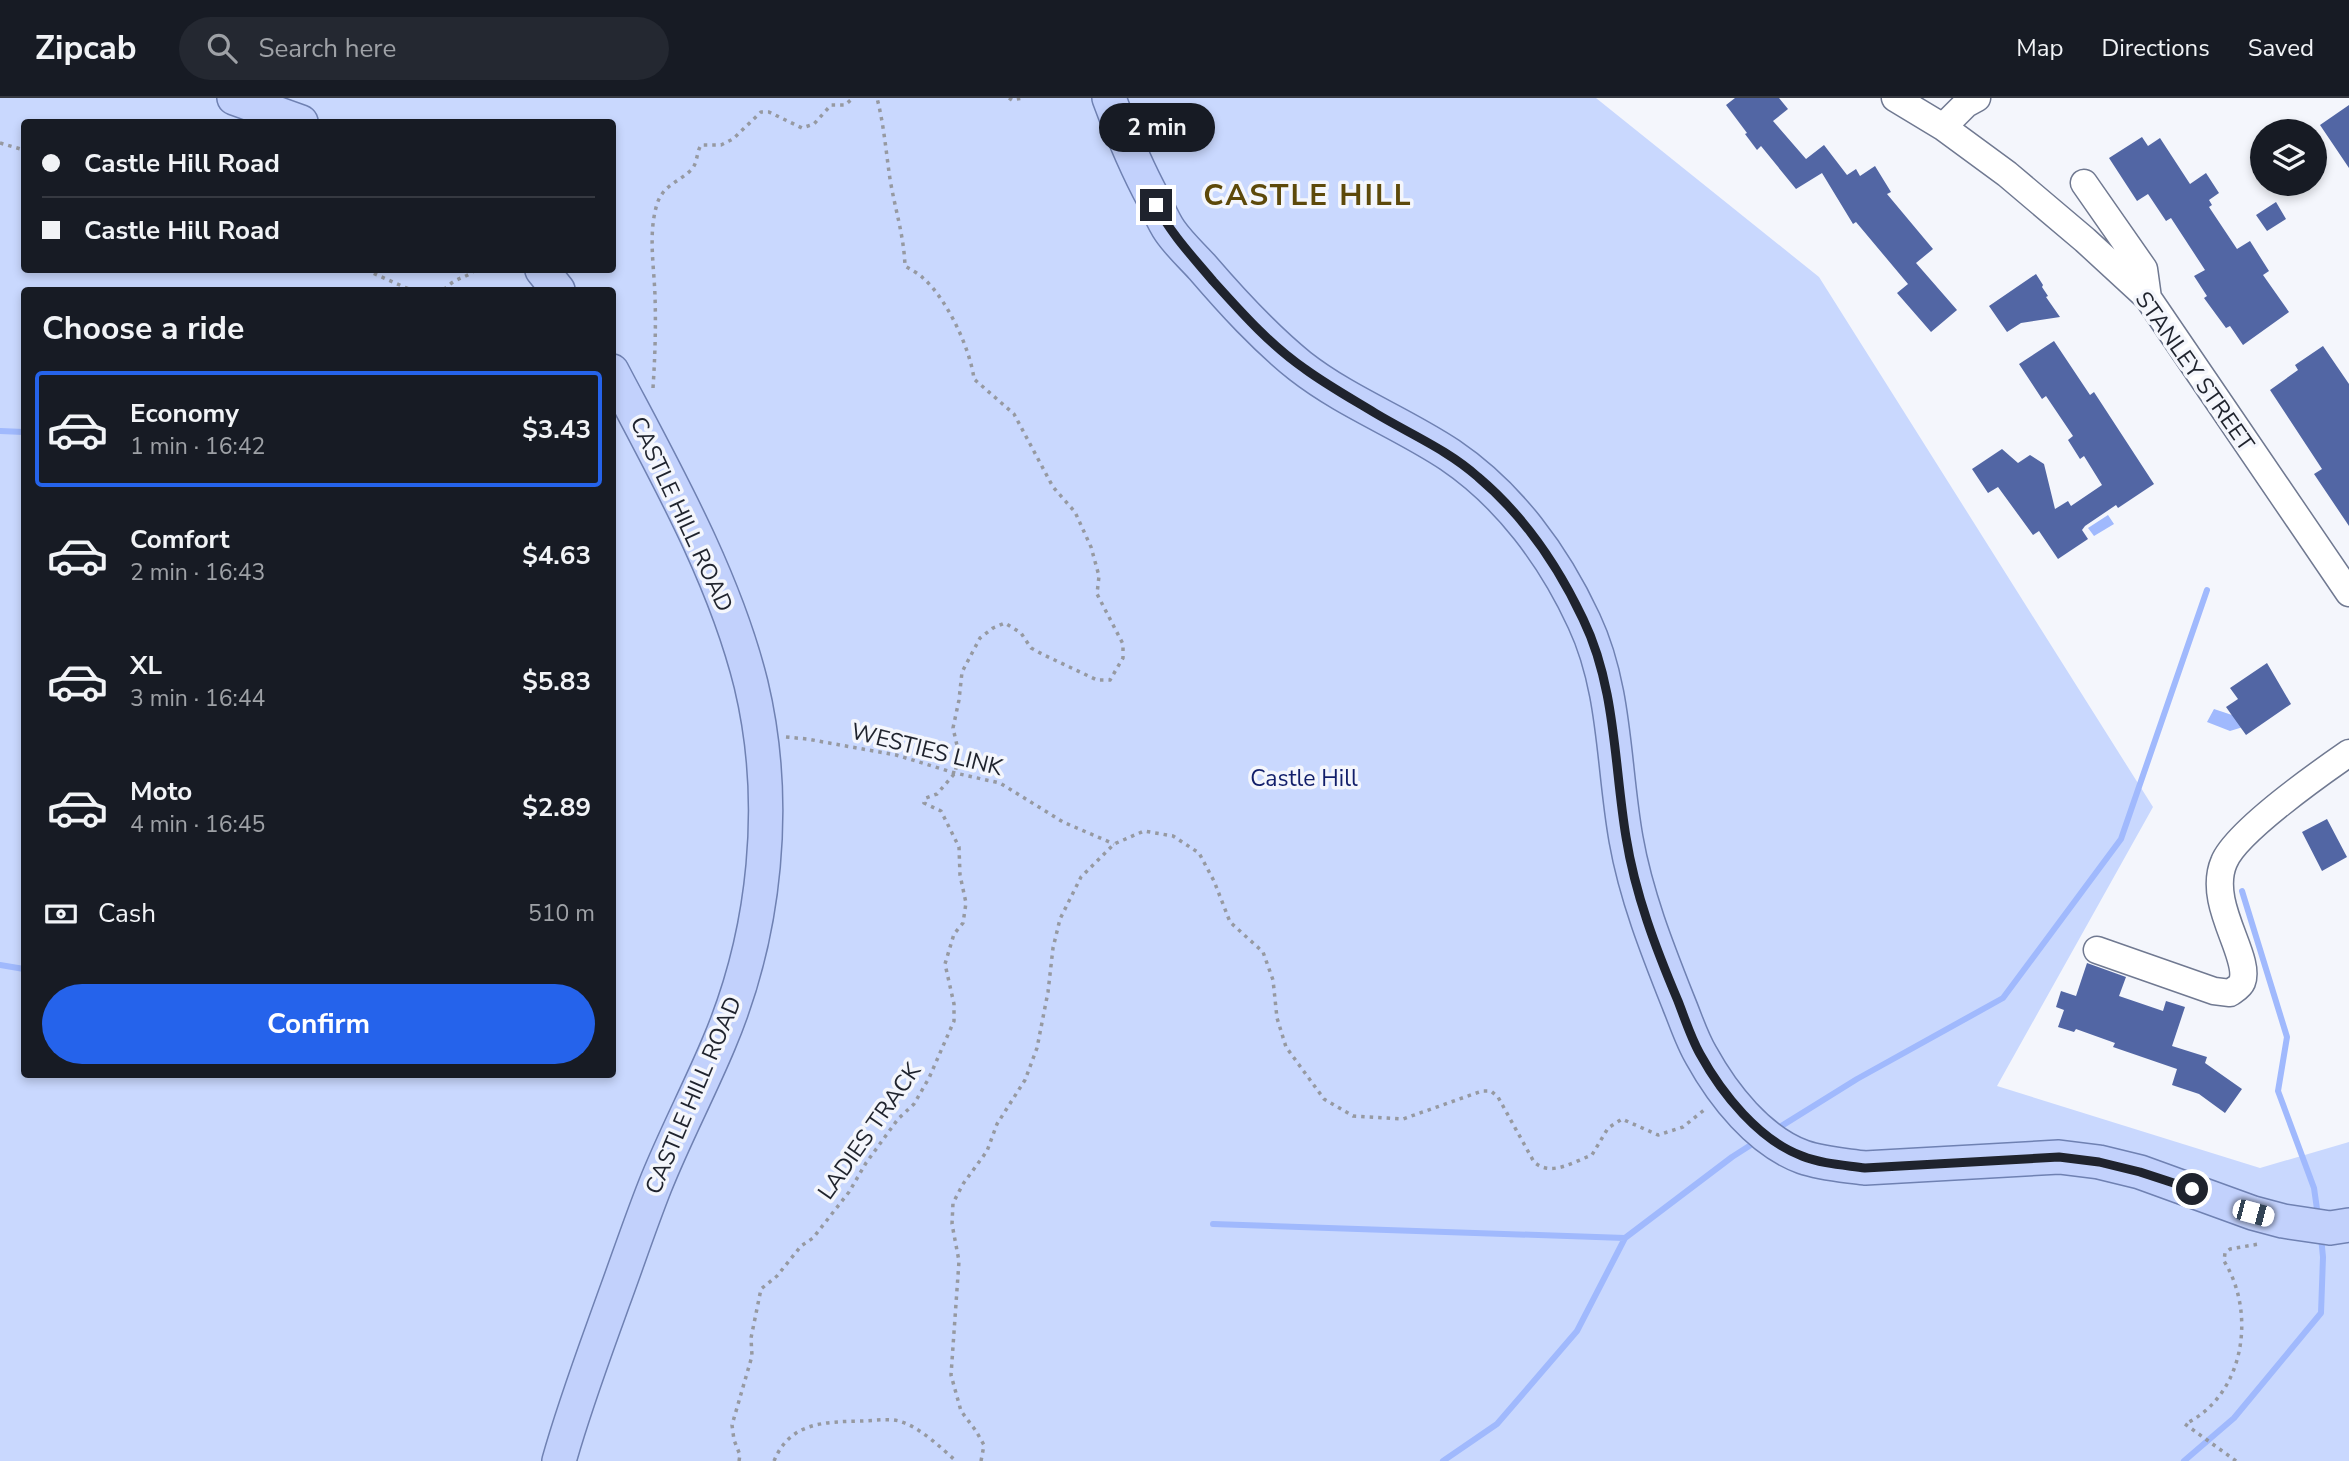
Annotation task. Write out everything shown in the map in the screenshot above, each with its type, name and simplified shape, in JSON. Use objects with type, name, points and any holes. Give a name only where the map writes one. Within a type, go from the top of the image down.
[{"type":"main road","points":[[234,98],[293,119]]},
{"type":"main road","points":[[1109,98],[1130,155],[1169,229],[1231,302],[1303,368],[1448,454],[1476,475],[1510,506],[1548,556],[1584,621],[1596,651],[1610,709],[1626,840],[1642,904],[1664,966],[1700,1054],[1726,1093],[1757,1128],[1802,1156],[1833,1164],[1865,1168],[2059,1157],[2099,1162],[2140,1172],[2253,1213],[2283,1221],[2330,1228],[2349,1225]]},
{"type":"main road","points":[[544,273],[556,287]]},
{"type":"main road","name":"CASTLE HILL ROAD","points":[[559,1461],[573,1412],[654,1187],[720,1041],[746,962],[763,871],[767,798],[751,686],[733,623],[700,544],[616,379]]},
{"type":"street","name":"STANLEY STREET","points":[[1895,98],[1943,127],[2007,174],[2148,298],[2349,593]]},
{"type":"street","points":[[1943,127],[1966,104],[1977,98]]},
{"type":"street","points":[[2084,183],[2144,269],[2148,298]]},
{"type":"street","points":[[2097,950],[2214,991],[2230,993],[2242,981],[2242,967],[2218,896],[2222,864],[2232,847],[2268,814],[2349,753]]},
{"type":"path","points":[[653,390],[656,336],[651,235],[658,201],[669,184],[691,170],[698,159],[701,145],[721,145],[733,139],[761,112],[769,112],[802,128],[814,124],[831,105],[845,105],[853,98]]},
{"type":"path","points":[[877,98],[885,129],[891,181],[904,242],[905,266],[924,278],[951,314],[972,362],[974,379],[1014,414],[1053,487],[1074,512],[1091,547],[1098,576],[1097,594],[1123,644],[1123,658],[1110,680],[1097,680],[1031,648],[1021,632],[1005,624],[993,628],[981,638],[962,672],[953,728],[959,754],[956,773]]},
{"type":"path","points":[[1009,98],[1023,98]]},
{"type":"path","points":[[0,143],[21,149]]},
{"type":"path","points":[[373,273],[404,287]]},
{"type":"path","points":[[447,287],[453,280],[472,273]]},
{"type":"path","name":"WESTIES LINK","points":[[759,735],[807,738],[896,755],[1000,783],[1063,822],[1114,844]]},
{"type":"path","name":"LADIES TRACK","points":[[739,1461],[740,1455],[732,1425],[752,1356],[751,1338],[761,1289],[777,1276],[801,1246],[813,1238],[849,1192],[898,1119],[914,1104],[934,1069],[954,1021],[954,1004],[944,964],[954,934],[962,923],[966,903],[960,876],[959,847],[941,811],[924,803],[926,798],[937,794],[956,773]]},
{"type":"path","points":[[981,1461],[984,1446],[961,1411],[951,1375],[959,1261],[951,1224],[953,1203],[987,1151],[997,1124],[1025,1080],[1037,1048],[1060,919],[1081,877],[1114,844],[1144,831],[1173,836],[1199,853],[1214,881],[1230,922],[1263,953],[1273,980],[1277,1018],[1286,1047],[1324,1099],[1353,1116],[1402,1119],[1482,1091],[1491,1091],[1498,1097],[1534,1162],[1541,1168],[1550,1170],[1592,1156],[1608,1128],[1622,1119],[1658,1135],[1683,1127],[1726,1093]]},
{"type":"path","points":[[2236,1461],[2204,1440],[2185,1423],[2199,1417],[2218,1397],[2238,1363],[2242,1324],[2240,1306],[2231,1272],[2224,1261],[2225,1253],[2230,1248],[2259,1244],[2272,1235],[2283,1221]]},
{"type":"path","points":[[774,1461],[780,1447],[811,1425],[880,1420],[898,1421],[912,1428],[933,1441],[956,1461]]},
{"type":"green space","name":"Castle Hill","points":[[0,98],[1596,98],[1819,277],[2153,807],[1997,1086],[2260,1168],[2349,1142],[2349,1461],[0,1461]]},
{"type":"shaded area","points":[[2108,515],[2114,524],[2094,536],[2088,528]]},
{"type":"shaded area","points":[[2214,709],[2235,716],[2243,727],[2230,731],[2207,722]]},
{"type":"building","points":[[1735,98],[1779,98],[1788,109],[1773,121],[1806,159],[1824,145],[1847,175],[1856,169],[1860,176],[1875,166],[1891,192],[1887,194],[1933,249],[1916,263],[1957,310],[1931,332],[1897,293],[1908,284],[1856,222],[1853,224],[1822,173],[1796,189],[1761,146],[1757,150],[1745,134],[1747,133],[1726,105]]},
{"type":"building","points":[[2349,105],[2349,168],[2327,135],[2327,120]]},
{"type":"building","points":[[2142,137],[2148,146],[2160,138],[2190,184],[2206,173],[2219,193],[2209,200],[2212,205],[2209,207],[2237,249],[2250,241],[2269,271],[2263,275],[2289,312],[2243,345],[2230,326],[2226,328],[2204,298],[2207,296],[2194,276],[2205,270],[2171,218],[2166,221],[2148,194],[2137,201],[2109,158]]},
{"type":"building","points":[[2276,202],[2286,219],[2267,231],[2256,215]]},
{"type":"building","points":[[2036,274],[2048,296],[2046,297],[2060,317],[2021,323],[2007,332],[1989,306]]},
{"type":"building","points":[[2054,341],[2090,395],[2094,392],[2154,484],[2085,526],[2082,530],[2088,539],[2058,559],[2039,531],[2033,535],[1998,487],[1988,493],[1972,469],[2002,449],[2018,463],[2030,455],[2044,464],[2055,509],[2068,501],[2071,506],[2102,485],[2084,456],[2080,459],[2068,440],[2073,436],[2046,396],[2042,399],[2019,364]]},
{"type":"building","points":[[2323,346],[2349,384],[2349,526],[2314,474],[2322,469],[2270,390],[2298,370],[2295,365]]},
{"type":"building","points":[[2267,663],[2291,704],[2246,735],[2226,707],[2238,699],[2230,688]]},
{"type":"building","points":[[2327,819],[2347,857],[2322,871],[2302,832]]},
{"type":"building","points":[[2087,963],[2126,977],[2119,996],[2163,1011],[2166,1001],[2185,1007],[2172,1046],[2207,1057],[2205,1063],[2242,1089],[2225,1113],[2199,1094],[2172,1085],[2177,1069],[2113,1047],[2115,1043],[2076,1029],[2074,1032],[2058,1027],[2064,1010],[2056,1007],[2061,991],[2076,996]]},
{"type":"waterway","points":[[0,431],[21,432]]},
{"type":"waterway","points":[[1775,1130],[1857,1079],[2003,998],[2121,839],[2207,590]]},
{"type":"waterway","points":[[2242,891],[2287,1037],[2278,1091],[2314,1188],[2318,1216]]},
{"type":"waterway","points":[[0,965],[21,968]]},
{"type":"waterway","points":[[1443,1461],[1497,1424],[1577,1331],[1625,1238],[1757,1141]]},
{"type":"waterway","points":[[1213,1224],[1625,1238]]},
{"type":"waterway","points":[[2184,1461],[2234,1418],[2321,1313],[2321,1237]]},
{"type":"district","name":"CASTLE HILL","points":[[1308,195]]},
{"type":"route","points":[[1156,205],[1169,229],[1231,302],[1266,336],[1303,368],[1448,454],[1476,475],[1510,506],[1548,556],[1567,587],[1596,651],[1610,709],[1626,840],[1642,904],[1664,966],[1700,1054],[1726,1093],[1757,1128],[1802,1156],[1833,1164],[1865,1168],[2059,1157],[2099,1162],[2192,1189]]}]
